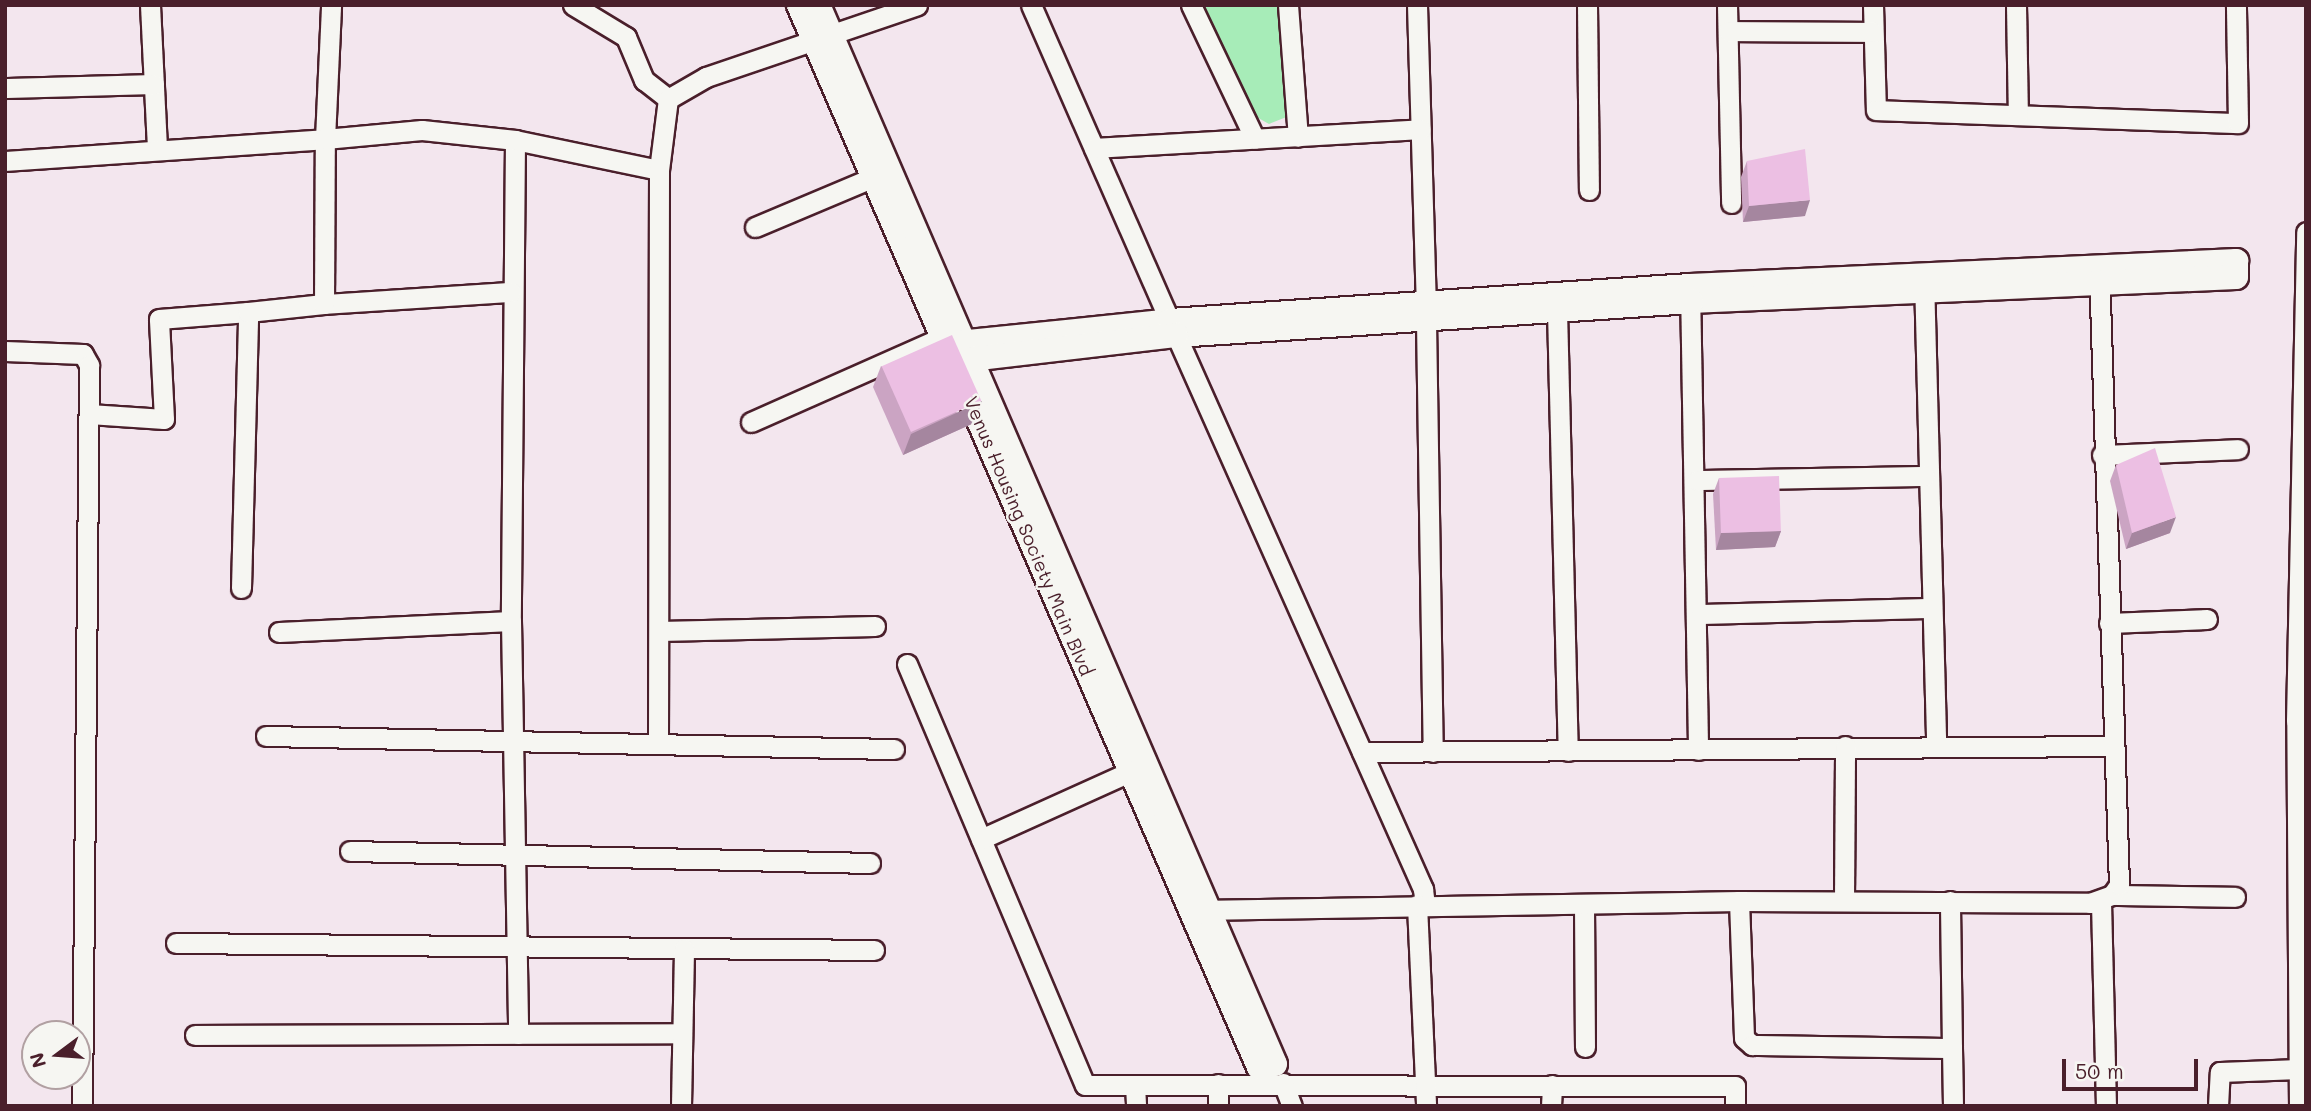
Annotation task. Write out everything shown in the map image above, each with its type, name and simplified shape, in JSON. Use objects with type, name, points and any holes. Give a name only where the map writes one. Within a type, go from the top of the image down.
[{"type":"street","points":[[149,5],[157,150]]},
{"type":"street","points":[[324,304],[325,139],[331,5]]},
{"type":"street","points":[[573,5],[626,37],[644,80],[668,99]]},
{"type":"street","name":"Venus Housing Society Main Blvd","points":[[799,5],[821,35],[883,173],[1136,769],[1272,1072]]},
{"type":"street","name":"Venus Housing Society Main Blvd","points":[[818,5],[821,35]]},
{"type":"street","points":[[668,99],[706,76],[821,35],[917,5]]},
{"type":"street","points":[[1031,5],[1362,752],[1421,905],[1426,1106]]},
{"type":"street","points":[[1191,5],[1255,139]]},
{"type":"street","points":[[1288,5],[1298,137]]},
{"type":"street","points":[[1417,5],[1426,313],[1433,752]]},
{"type":"street","points":[[1587,5],[1589,190]]},
{"type":"street","points":[[1727,5],[1731,203]]},
{"type":"street","points":[[1873,5],[1876,110],[2238,123],[2236,5]]},
{"type":"street","points":[[2016,5],[2018,115]]},
{"type":"street","points":[[1728,31],[1873,32]]},
{"type":"street","points":[[5,88],[154,84]]},
{"type":"street","points":[[658,744],[659,170],[668,99]]},
{"type":"street","points":[[1094,149],[1420,129]]},
{"type":"street","points":[[5,160],[422,130],[515,139],[659,170]]},
{"type":"street","points":[[515,139],[512,621],[517,741],[518,1034]]},
{"type":"street","points":[[755,227],[883,173]]},
{"type":"street","points":[[2299,1106],[2306,232]]},
{"type":"street","points":[[751,422],[958,348],[1173,328],[1691,293],[2236,269]]},
{"type":"street","points":[[2100,274],[2102,455],[2119,884],[2106,899],[2106,1106]]},
{"type":"street","points":[[1924,283],[1927,608],[1936,747]]},
{"type":"street","points":[[89,414],[164,419],[159,319],[324,304],[512,292]]},
{"type":"street","points":[[1691,293],[1700,614],[1698,750]]},
{"type":"street","points":[[1557,303],[1568,751]]},
{"type":"street","points":[[242,588],[248,312]]},
{"type":"street","points":[[5,351],[88,358],[82,1106]]},
{"type":"street","points":[[2102,455],[2238,449]]},
{"type":"street","points":[[1697,480],[1925,476]]},
{"type":"street","points":[[1700,614],[1927,608]]},
{"type":"street","points":[[2109,623],[2207,619]]},
{"type":"street","points":[[279,632],[512,621]]},
{"type":"street","points":[[659,631],[875,626]]},
{"type":"street","points":[[907,664],[1085,1085],[1218,1084],[1272,1072],[1424,1085],[1735,1086],[1735,1106]]},
{"type":"street","points":[[265,736],[894,749]]},
{"type":"street","points":[[1362,752],[1698,750],[1845,746],[2114,746]]},
{"type":"street","points":[[1844,900],[1845,746]]},
{"type":"street","points":[[981,839],[1136,769]]},
{"type":"street","points":[[350,851],[518,852],[870,863]]},
{"type":"street","points":[[1198,910],[1421,905],[1584,906],[1740,901],[2235,897]]},
{"type":"street","points":[[1740,901],[1744,1038],[1752,1045],[1952,1048]]},
{"type":"street","points":[[1950,901],[1953,1106]]},
{"type":"street","points":[[1584,906],[1585,1047]]},
{"type":"street","points":[[176,943],[874,950]]},
{"type":"street","points":[[681,1106],[684,949]]},
{"type":"street","points":[[195,1035],[682,1033]]},
{"type":"street","points":[[2218,1106],[2220,1072],[2301,1061]]},
{"type":"street","points":[[1272,1072],[1292,1106]]},
{"type":"street","points":[[1218,1084],[1218,1106]]},
{"type":"street","points":[[1135,1085],[1136,1106]]},
{"type":"street","points":[[1551,1106],[1552,1085]]},
{"type":"green space","points":[[1203,5],[1279,5],[1289,116],[1269,124],[1253,115]]},
{"type":"building","points":[[1805,149],[1810,200],[1749,206],[1747,161]]},
{"type":"building","points":[[952,335],[981,401],[911,432],[882,366]]},
{"type":"building","points":[[2155,448],[2176,517],[2132,533],[2116,465]]},
{"type":"building","points":[[1779,476],[1781,531],[1721,533],[1719,478]]}]
